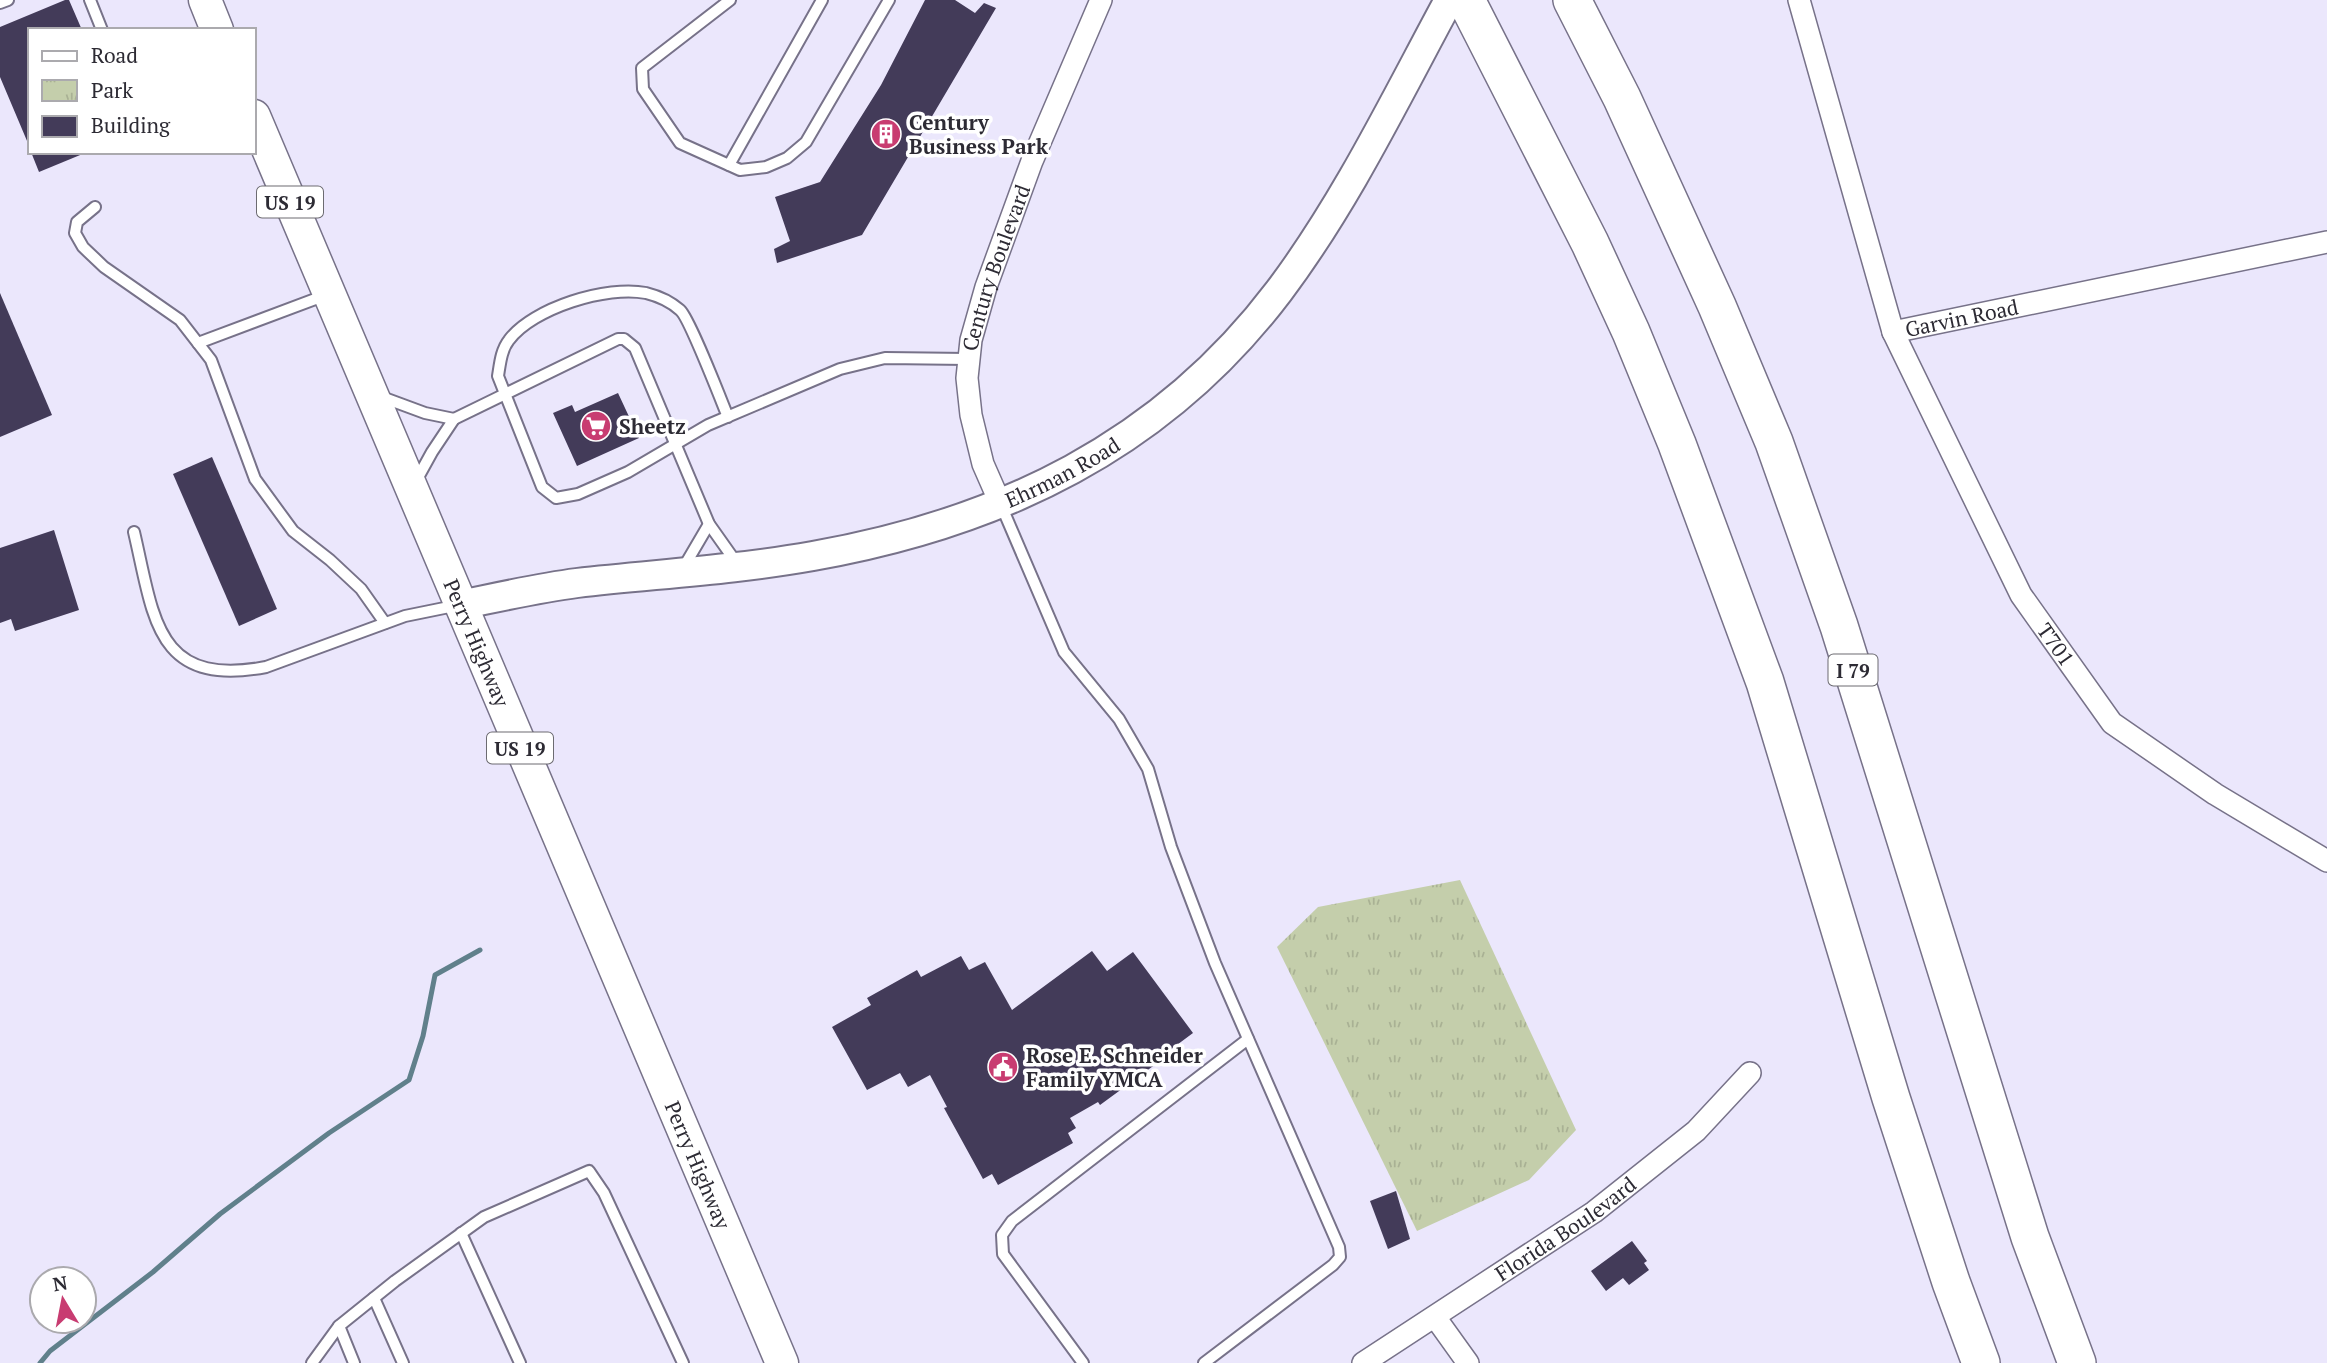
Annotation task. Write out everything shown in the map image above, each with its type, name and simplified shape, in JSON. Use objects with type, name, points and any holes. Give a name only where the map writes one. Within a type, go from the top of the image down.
[{"type":"highway","points":[[1466,0],[1590,243],[1631,332],[1677,444],[1765,682],[1891,1098],[1951,1282],[1981,1363]]},
{"type":"highway","name":"I 79","points":[[1572,0],[1622,98],[1717,306],[1774,442],[1839,626],[2030,1237],[2077,1363]]},
{"type":"main road","points":[[205,0],[216,28]]},
{"type":"main road","name":"Perry Highway","points":[[256,121],[782,1363]]},
{"type":"street","name":"Century Boulevard","points":[[1001,505],[983,464],[971,415],[968,359],[986,287],[1032,162],[1101,0]]},
{"type":"street","name":"Ehrman Road","points":[[460,605],[578,583],[739,568],[817,556],[935,528],[1001,505],[1068,474],[1123,439],[1187,389],[1238,340],[1278,293],[1316,237],[1377,134],[1450,0]]},
{"type":"street","name":"Garvin Road","points":[[1800,0],[1894,332],[2327,242]]},
{"type":"street","name":"T701","points":[[1894,332],[2021,594],[2112,723],[2215,794],[2327,861]]},
{"type":"street","name":"Florida Boulevard","points":[[1363,1363],[1594,1212],[1696,1131],[1750,1073]]},
{"type":"street","points":[[1434,1317],[1468,1363]]},
{"type":"lane","points":[[0,4],[8,0]]},
{"type":"lane","points":[[90,0],[101,28]]},
{"type":"lane","points":[[730,0],[642,68],[643,89],[680,143],[740,170],[766,167],[787,158],[806,142],[889,0]]},
{"type":"lane","points":[[729,165],[822,0]]},
{"type":"lane","points":[[95,207],[77,222],[75,233],[83,247],[104,267],[180,320],[211,360],[255,479],[293,531],[361,589],[385,623]]},
{"type":"lane","points":[[728,417],[683,312],[665,300],[646,293],[618,292],[577,299],[531,319],[508,341],[501,358],[498,376],[505,395],[542,487],[556,498],[578,494],[628,472],[708,425],[728,417],[840,369],[885,358],[968,359]]},
{"type":"lane","points":[[198,343],[329,294]]},
{"type":"lane","points":[[412,490],[432,452],[454,419],[618,339],[624,340],[635,348],[709,524],[739,568]]},
{"type":"lane","points":[[370,392],[425,413],[454,419]]},
{"type":"lane","points":[[1001,505],[1064,652],[1119,719],[1148,769],[1185,886],[1248,1039],[1335,1237],[1340,1257],[1204,1363]]},
{"type":"lane","points":[[680,574],[709,524]]},
{"type":"lane","points":[[134,532],[159,630],[169,646],[181,657],[199,666],[220,671],[267,667],[419,612],[460,605]]},
{"type":"lane","points":[[1083,1363],[1003,1254],[1002,1234],[1012,1221],[1248,1039]]},
{"type":"lane","points":[[312,1363],[338,1326],[484,1217],[589,1171],[604,1194],[683,1363]]},
{"type":"lane","points":[[461,1233],[520,1363]]},
{"type":"lane","points":[[374,1298],[403,1363]]},
{"type":"lane","points":[[338,1326],[354,1363]]},
{"type":"green space","points":[[1460,880],[1576,1130],[1529,1180],[1417,1231],[1277,947],[1318,907]]},
{"type":"building","points":[[69,0],[81,28],[28,28],[28,143],[0,77],[0,27]]},
{"type":"building","name":"Century Business Park","points":[[925,0],[955,0],[975,13],[984,3],[996,8],[862,235],[777,263],[774,249],[790,241],[775,197],[820,182],[881,85]]},
{"type":"building","points":[[32,154],[83,154],[39,172]]},
{"type":"building","points":[[0,293],[52,415],[0,437]]},
{"type":"building","name":"Sheetz","points":[[618,393],[639,438],[577,466],[553,413],[572,405],[575,412]]},
{"type":"building","points":[[212,457],[277,609],[239,626],[173,474]]},
{"type":"building","points":[[54,530],[79,610],[15,631],[11,619],[0,623],[0,548]]},
{"type":"building","name":"Rose E. Schneider Family YMCA","points":[[1092,951],[1107,971],[1133,952],[1193,1033],[1100,1105],[1098,1102],[1070,1118],[1076,1128],[1068,1133],[1073,1143],[998,1185],[992,1174],[983,1179],[944,1108],[947,1107],[930,1075],[908,1087],[900,1073],[867,1090],[832,1027],[871,1005],[867,998],[917,970],[921,977],[961,956],[969,970],[985,962],[1012,1010]]},
{"type":"building","points":[[1396,1191],[1410,1239],[1388,1249],[1370,1201]]},
{"type":"building","points":[[1632,1241],[1647,1261],[1644,1263],[1649,1270],[1629,1285],[1623,1278],[1606,1291],[1591,1271]]},
{"type":"waterway","points":[[40,1363],[50,1351],[153,1272],[220,1214],[329,1133],[409,1080],[423,1036],[435,975],[480,950]]},
{"type":"place","name":"Century Business Park","points":[[886,134]]},
{"type":"place","name":"Sheetz","points":[[596,426]]},
{"type":"place","name":"Rose E. Schneider Family YMCA","points":[[1003,1067]]}]
